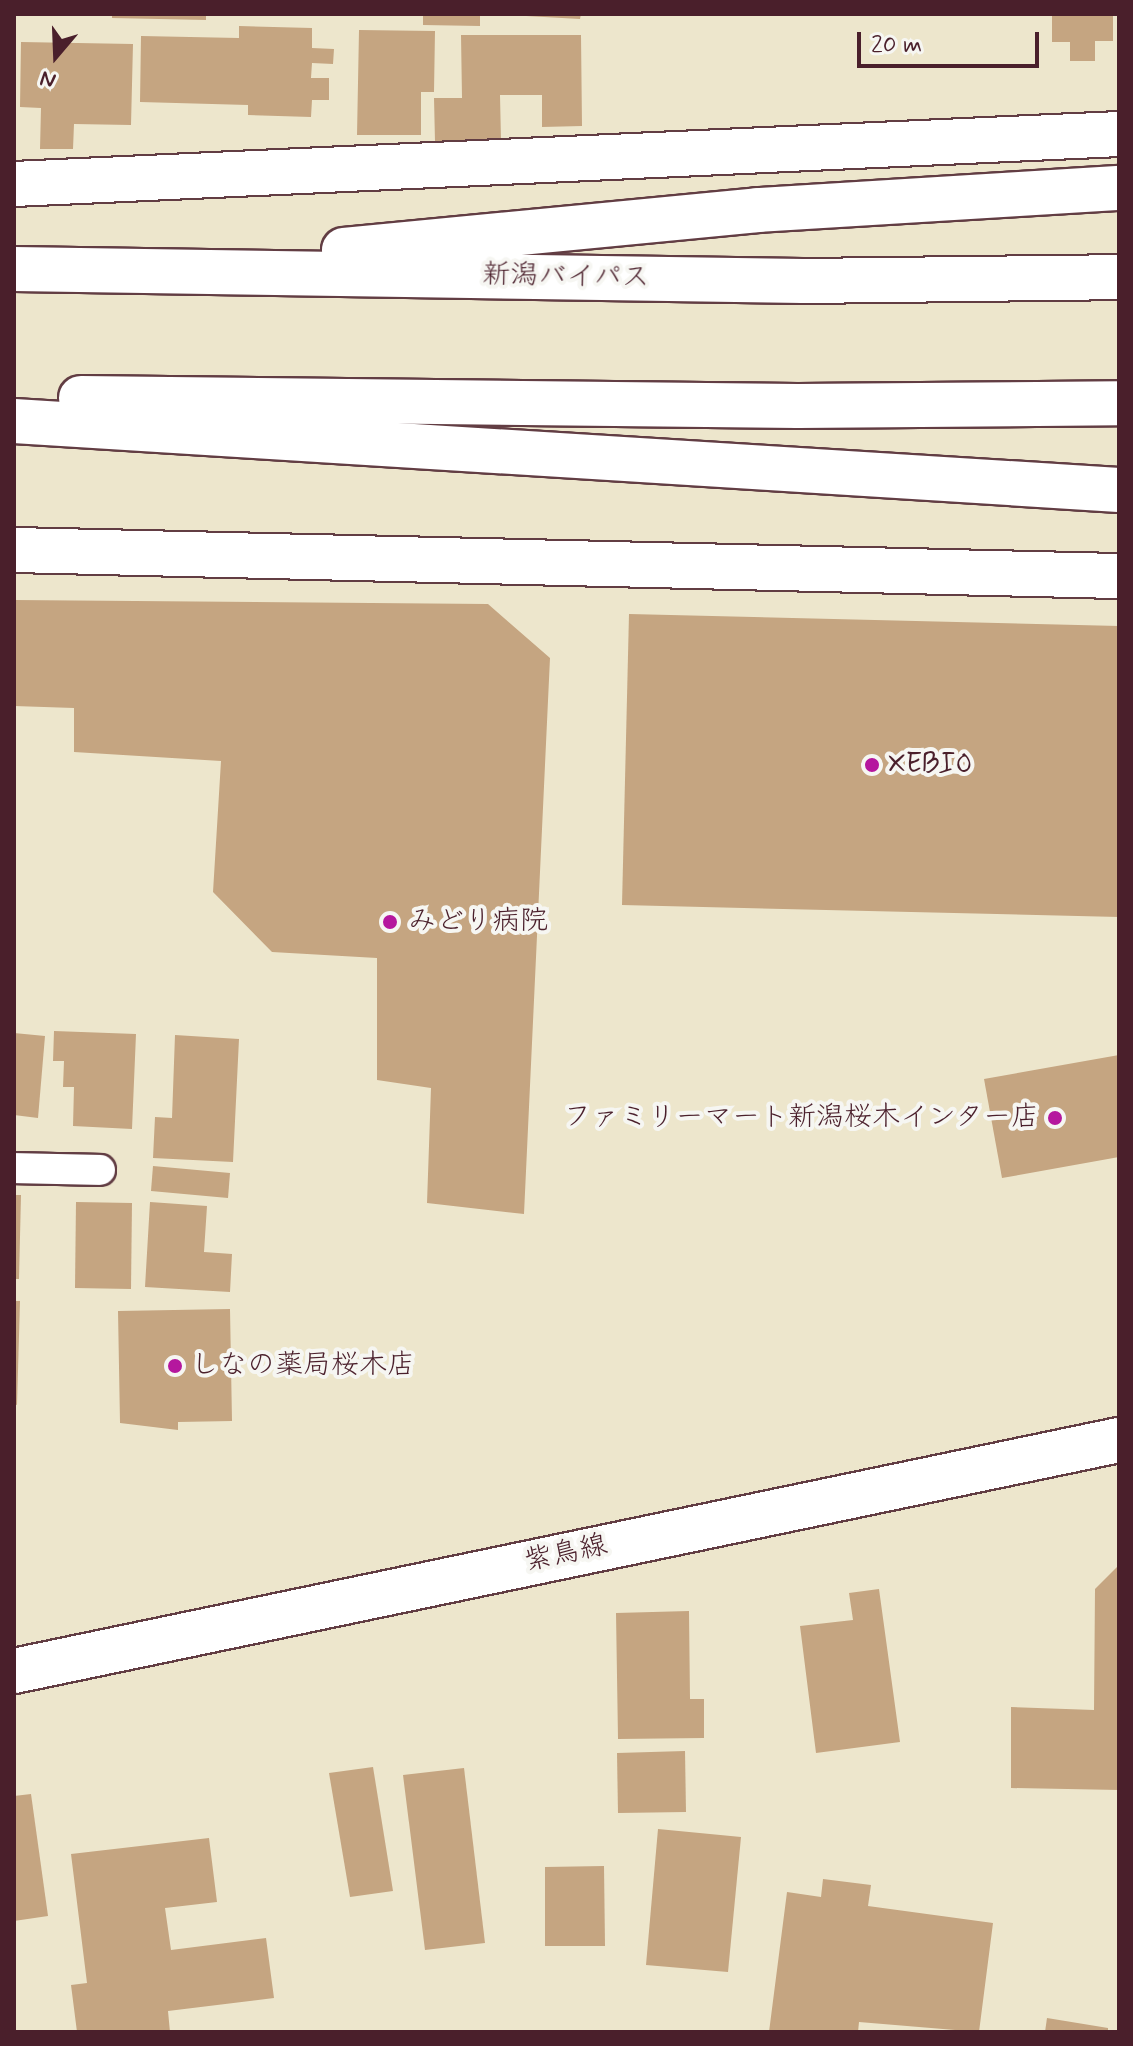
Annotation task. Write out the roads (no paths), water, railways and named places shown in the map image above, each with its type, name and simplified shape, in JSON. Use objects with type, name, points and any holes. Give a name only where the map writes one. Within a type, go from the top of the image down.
[{"type":"main road","points":[[14,184],[1119,134]]},
{"type":"main road","points":[[131,271],[758,210],[1119,188]]},
{"type":"main road","name":"新潟バイパス","points":[[14,269],[803,281],[1119,277]]},
{"type":"main road","points":[[14,397],[798,406],[1119,403]]},
{"type":"main road","points":[[14,421],[1119,490]]},
{"type":"main road","points":[[14,550],[1119,576]]},
{"type":"main road","name":"紫鳥線","points":[[14,1671],[1119,1440]]},
{"type":"lane","points":[[14,1168],[100,1170]]},
{"type":"place","name":"XEBIO","points":[[872,765]]},
{"type":"place","name":"みどり病院","points":[[390,922]]},
{"type":"place","name":"ファミリーマート新潟桜木インター店","points":[[1055,1118]]},
{"type":"place","name":"しなの薬局桜木店","points":[[175,1366]]}]
